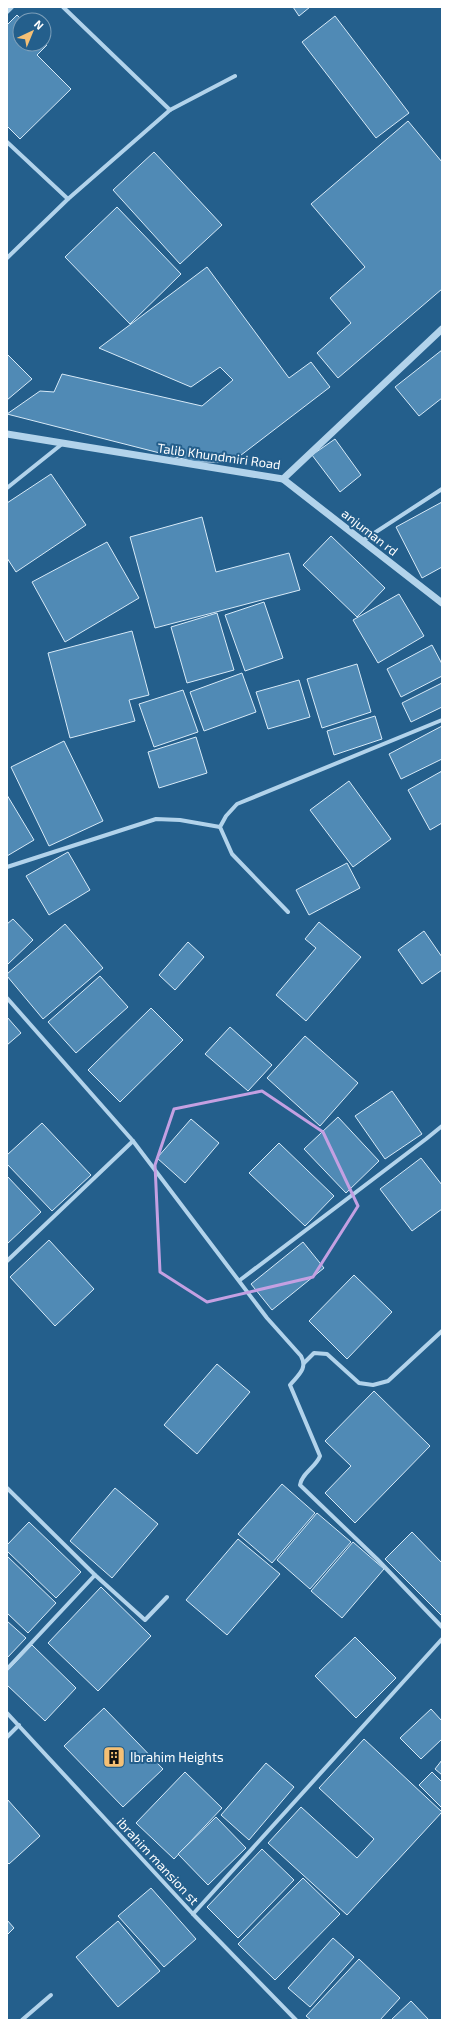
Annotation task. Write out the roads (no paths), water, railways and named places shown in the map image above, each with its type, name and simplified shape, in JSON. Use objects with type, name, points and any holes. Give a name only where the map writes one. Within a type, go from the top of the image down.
[{"type":"street","points":[[7,12],[12,7]]},
{"type":"street","points":[[63,7],[170,110]]},
{"type":"street","points":[[7,258],[68,198],[170,110],[234,76]]},
{"type":"street","points":[[7,142],[68,198]]},
{"type":"street","name":"Talib Khundmiri Road","points":[[7,434],[283,479],[442,329]]},
{"type":"street","points":[[7,488],[62,444]]},
{"type":"street","name":"anjuman rd","points":[[283,479],[442,603]]},
{"type":"street","points":[[362,541],[442,489]]},
{"type":"street","points":[[220,827],[226,816],[237,804],[442,720]]},
{"type":"street","points":[[7,867],[156,819],[180,820],[220,827]]},
{"type":"street","points":[[220,827],[232,854],[288,912]]},
{"type":"street","points":[[7,998],[133,1141],[304,1363],[304,1370],[290,1385],[320,1456],[300,1480],[300,1485],[378,1559],[442,1626]]},
{"type":"street","points":[[240,1280],[442,1126]]},
{"type":"street","points":[[7,1261],[133,1141]]},
{"type":"street","points":[[304,1363],[314,1353],[327,1354],[359,1383],[373,1385],[388,1381],[442,1332]]},
{"type":"street","points":[[7,1488],[95,1575],[144,1620],[167,1598]]},
{"type":"street","points":[[7,1669],[95,1575]]},
{"type":"street","points":[[193,1914],[442,1639]]},
{"type":"street","name":"ibrahim mansion st","points":[[7,1713],[193,1914],[296,2020]]},
{"type":"street","points":[[7,1737],[19,1725]]},
{"type":"street","points":[[22,2020],[51,1996]]},
{"type":"place","name":"Ibrahim Heights","points":[[114,1757]]}]
